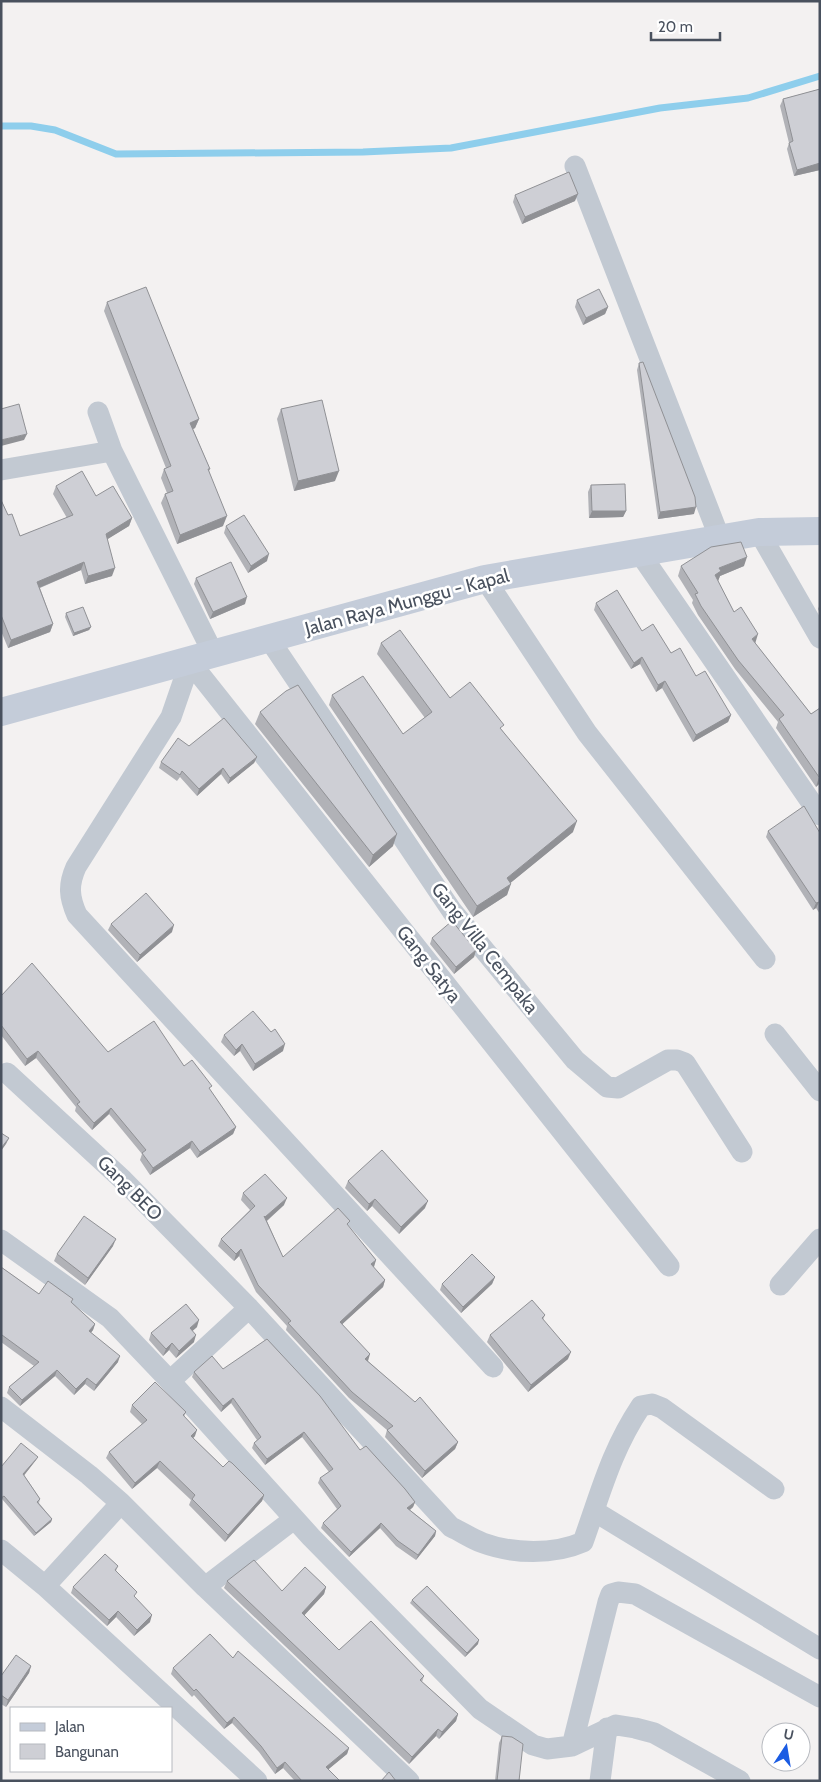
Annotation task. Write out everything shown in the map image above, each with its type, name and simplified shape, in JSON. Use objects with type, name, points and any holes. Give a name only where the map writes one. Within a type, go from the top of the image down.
[{"type":"street","points":[[575,166],[720,539]]},
{"type":"street","name":"Gang Satya","points":[[98,412],[112,451],[201,657],[669,1266]]},
{"type":"street","points":[[1,470],[112,451]]},
{"type":"street","name":"Jalan Raya Munggu - Kapal","points":[[1,712],[486,578],[759,532],[820,531]]},
{"type":"street","points":[[759,532],[820,638]]},
{"type":"street","points":[[639,552],[820,815]]},
{"type":"street","points":[[486,578],[587,733],[765,959]]},
{"type":"street","name":"Gang Villa Cempaka","points":[[269,639],[452,911],[575,1060],[607,1088],[618,1088],[668,1060],[677,1060],[684,1064],[742,1152]]},
{"type":"street","points":[[201,657],[170,717],[76,867],[70,881],[70,899],[77,915],[493,1367]]},
{"type":"street","points":[[775,1034],[820,1091]]},
{"type":"street","name":"Gang BEO","points":[[7,1073],[122,1180],[249,1308],[452,1527],[483,1544],[535,1553],[572,1547],[583,1542],[594,1512]]},
{"type":"street","points":[[780,1285],[820,1239]]},
{"type":"street","points":[[1,1240],[110,1318],[170,1381],[294,1519],[480,1709],[533,1745],[547,1749],[572,1746],[607,1728],[624,1726],[654,1733],[740,1781]]},
{"type":"street","points":[[170,1381],[249,1308]]},
{"type":"street","points":[[774,1489],[676,1418],[652,1404],[641,1406],[623,1433],[607,1471],[594,1512],[820,1649]]},
{"type":"street","points":[[1,1408],[89,1475],[121,1503],[205,1587],[408,1781]]},
{"type":"street","points":[[45,1586],[121,1503]]},
{"type":"street","points":[[205,1587],[294,1519]]},
{"type":"street","points":[[1,1550],[45,1586],[257,1781]]},
{"type":"street","points":[[572,1746],[608,1602],[611,1594],[618,1592],[635,1594],[820,1697]]},
{"type":"street","points":[[600,1781],[607,1728]]},
{"type":"building","points":[[820,89],[820,163],[797,170],[789,143],[793,141],[783,99]]},
{"type":"building","points":[[569,172],[578,194],[525,217],[515,195]]},
{"type":"building","points":[[146,287],[199,419],[190,423],[210,469],[208,469],[227,516],[180,535],[165,494],[173,491],[164,469],[171,466],[107,302]]},
{"type":"building","points":[[599,289],[608,307],[586,318],[577,300]]},
{"type":"building","points":[[643,362],[695,497],[696,507],[660,512],[639,363]]},
{"type":"building","points":[[322,400],[339,471],[298,481],[281,409]]},
{"type":"building","points":[[19,404],[27,434],[1,440],[1,409]]},
{"type":"building","points":[[82,471],[96,496],[113,486],[132,518],[106,534],[115,568],[88,576],[84,562],[37,582],[53,624],[11,640],[1,615],[1,500],[8,515],[12,514],[20,536],[73,515],[56,486]]},
{"type":"building","points":[[625,484],[626,511],[592,511],[591,485]]},
{"type":"building","points":[[244,515],[269,554],[251,566],[226,526]]},
{"type":"building","points":[[741,542],[747,557],[719,568],[721,571],[715,575],[734,612],[741,607],[758,634],[752,639],[811,714],[820,708],[819,777],[779,719],[784,715],[738,660],[701,606],[695,594],[698,593],[681,566],[711,547]]},
{"type":"building","points":[[231,562],[247,597],[213,612],[196,578]]},
{"type":"building","points":[[617,590],[642,631],[653,624],[671,653],[680,648],[696,676],[705,671],[731,715],[696,735],[665,681],[658,685],[642,657],[634,663],[596,603]]},
{"type":"building","points":[[83,607],[91,627],[74,633],[66,613]]},
{"type":"building","points":[[400,630],[450,698],[470,682],[504,725],[500,728],[577,821],[507,878],[511,884],[477,906],[332,695],[363,676],[403,734],[432,712],[381,643]]},
{"type":"building","points":[[298,685],[397,834],[373,855],[260,712],[286,691]]},
{"type":"building","points":[[224,718],[257,757],[230,778],[223,768],[199,789],[182,771],[180,775],[161,762],[178,738],[189,746]]},
{"type":"building","points":[[804,806],[820,833],[820,903],[816,903],[768,831]]},
{"type":"building","points":[[146,893],[174,925],[140,955],[111,924]]},
{"type":"building","points":[[452,921],[476,950],[456,967],[432,938]]},
{"type":"building","points":[[32,963],[108,1052],[154,1021],[184,1066],[192,1060],[212,1086],[209,1088],[236,1127],[200,1152],[192,1141],[153,1168],[142,1153],[146,1150],[111,1108],[94,1123],[77,1104],[80,1102],[38,1051],[27,1059],[1,1025],[1,996]]},
{"type":"building","points":[[253,1011],[271,1032],[275,1029],[285,1044],[255,1064],[242,1044],[236,1050],[224,1035]]},
{"type":"building","points":[[1,1133],[9,1138],[1,1148]]},
{"type":"building","points":[[382,1150],[428,1201],[401,1227],[375,1199],[369,1204],[348,1181]]},
{"type":"building","points":[[265,1174],[287,1198],[264,1216],[283,1257],[338,1208],[350,1221],[347,1224],[376,1260],[371,1264],[385,1280],[340,1322],[370,1354],[365,1359],[415,1402],[420,1397],[458,1442],[425,1471],[387,1430],[393,1426],[352,1392],[288,1323],[291,1321],[258,1285],[241,1249],[236,1254],[221,1239],[255,1206],[243,1193]]},
{"type":"building","points":[[84,1216],[116,1239],[88,1278],[57,1254]]},
{"type":"building","points":[[472,1254],[495,1277],[463,1307],[442,1284]]},
{"type":"building","points":[[1,1267],[39,1294],[48,1281],[73,1299],[71,1302],[95,1324],[89,1331],[120,1356],[96,1385],[87,1378],[76,1389],[57,1370],[22,1400],[9,1387],[39,1362],[1,1336]]},
{"type":"building","points":[[532,1300],[545,1315],[542,1318],[571,1352],[531,1385],[490,1335]]},
{"type":"building","points":[[186,1304],[199,1320],[190,1328],[196,1335],[179,1351],[172,1343],[166,1349],[151,1333]]},
{"type":"building","points":[[267,1339],[320,1396],[360,1450],[366,1446],[405,1489],[415,1502],[407,1508],[436,1531],[418,1555],[398,1541],[381,1523],[351,1552],[323,1523],[341,1506],[320,1478],[333,1469],[304,1432],[267,1459],[254,1443],[261,1437],[233,1398],[223,1406],[194,1372],[212,1356],[223,1369]]},
{"type":"building","points":[[155,1382],[186,1412],[183,1415],[197,1430],[191,1436],[223,1467],[229,1461],[232,1463],[264,1495],[228,1535],[192,1499],[195,1495],[160,1461],[135,1483],[109,1452],[147,1420],[132,1405]]},
{"type":"building","points":[[21,1443],[38,1457],[23,1474],[40,1499],[37,1502],[52,1519],[36,1533],[4,1496],[1,1498],[1,1467]]},
{"type":"building","points":[[105,1554],[118,1566],[115,1570],[137,1592],[134,1596],[152,1615],[137,1630],[118,1611],[109,1620],[73,1587]]},
{"type":"building","points":[[254,1560],[282,1591],[305,1567],[326,1587],[302,1613],[339,1650],[371,1621],[424,1676],[420,1680],[458,1714],[442,1732],[438,1729],[412,1757],[227,1581]]},
{"type":"building","points":[[427,1586],[479,1640],[467,1653],[412,1600]]},
{"type":"building","points":[[210,1634],[233,1658],[238,1651],[349,1748],[326,1767],[340,1781],[302,1781],[285,1762],[277,1768],[261,1746],[234,1717],[227,1723],[196,1689],[194,1691],[173,1668]]},
{"type":"building","points":[[16,1655],[31,1666],[8,1700],[1,1695],[1,1676]]},
{"type":"building","points":[[502,1736],[512,1737],[523,1744],[519,1781],[497,1781]]},
{"type":"building","points":[[389,1772],[396,1781],[381,1781]]},
{"type":"waterway","points":[[1,126],[31,126],[55,130],[116,154],[363,152],[451,148],[660,108],[748,98],[820,76]]}]
